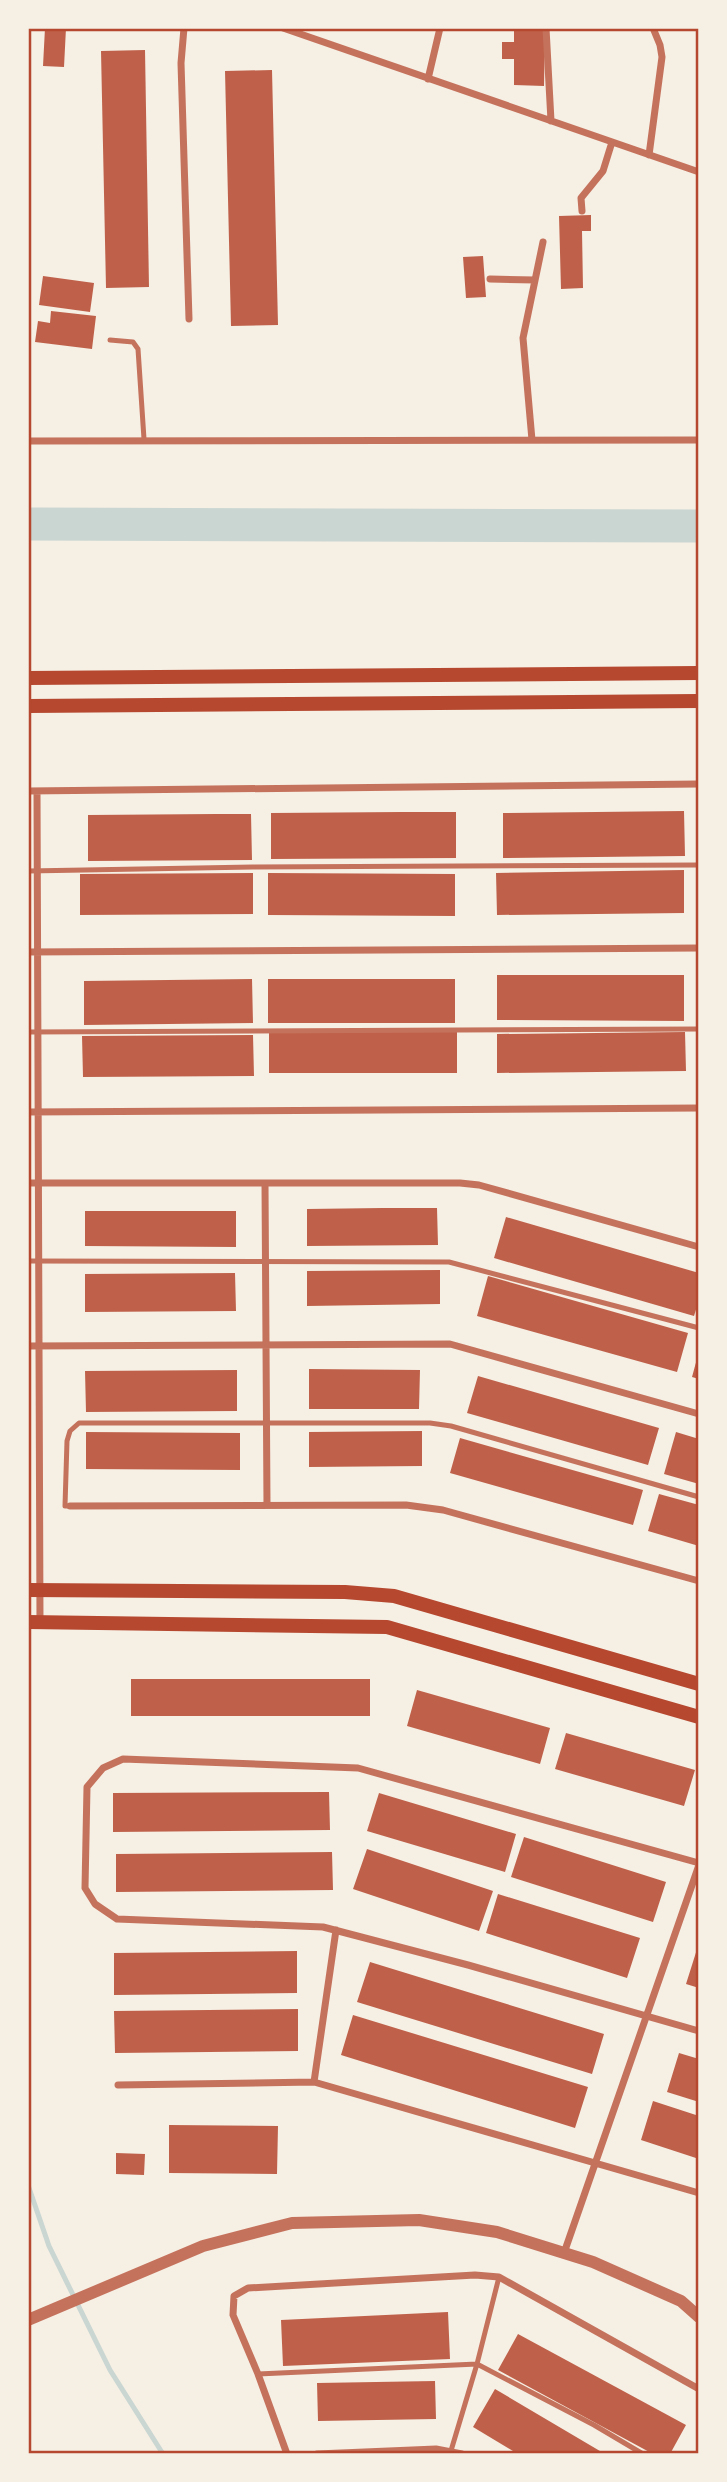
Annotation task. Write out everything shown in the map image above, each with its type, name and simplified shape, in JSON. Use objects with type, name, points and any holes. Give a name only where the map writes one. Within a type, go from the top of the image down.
[{"type":"main road","points":[[28,678],[699,673]]},
{"type":"main road","points":[[28,706],[699,701]]},
{"type":"main road","points":[[34,1590],[345,1592],[394,1596],[699,1684]]},
{"type":"main road","points":[[34,1622],[387,1627],[699,1717]]},
{"type":"street","points":[[184,28],[181,63],[189,319]]},
{"type":"street","points":[[284,28],[699,172]]},
{"type":"street","points":[[428,79],[440,28]]},
{"type":"street","points":[[546,28],[551,121]]},
{"type":"street","points":[[649,155],[662,57],[653,28]]},
{"type":"street","points":[[582,211],[581,198],[603,171],[612,142]]},
{"type":"street","points":[[532,440],[523,338],[543,242]]},
{"type":"street","points":[[490,279],[535,280]]},
{"type":"street","points":[[28,441],[699,440]]},
{"type":"street","points":[[28,791],[699,784]]},
{"type":"street","points":[[34,1622],[39,1346],[37,791]]},
{"type":"street","points":[[28,951],[699,948]]},
{"type":"street","points":[[28,1112],[699,1108]]},
{"type":"street","points":[[28,1183],[460,1183],[479,1185],[699,1247]]},
{"type":"street","points":[[265,1183],[267,1505]]},
{"type":"street","points":[[28,1346],[450,1345],[699,1414]]},
{"type":"street","points":[[70,1506],[406,1505],[443,1510],[699,1581]]},
{"type":"street","points":[[564,2253],[595,2162],[646,2016],[699,1864],[358,1768],[123,1759],[103,1768],[87,1787],[85,1888],[95,1904],[117,1919],[323,1927],[468,1965],[646,2016],[699,2031]]},
{"type":"street","points":[[314,2082],[335,1930]]},
{"type":"street","points":[[118,2085],[314,2082],[699,2193]]},
{"type":"street","points":[[28,2320],[203,2246],[292,2223],[419,2220],[496,2232],[593,2262],[681,2301],[699,2317]]},
{"type":"street","points":[[288,2454],[233,2315],[234,2295],[248,2288],[475,2275],[499,2277],[699,2389]]},
{"type":"street","points":[[317,2454],[462,2454]]},
{"type":"lane","points":[[110,340],[133,342],[138,349],[144,439]]},
{"type":"lane","points":[[28,871],[699,864]]},
{"type":"lane","points":[[28,1032],[699,1029]]},
{"type":"lane","points":[[28,1261],[449,1262],[699,1328]]},
{"type":"lane","points":[[70,1506],[65,1506],[67,1441],[70,1431],[79,1423],[430,1423],[451,1426],[699,1497]]},
{"type":"lane","points":[[451,2452],[499,2277]]},
{"type":"lane","points":[[258,2374],[477,2364],[643,2454]]},
{"type":"building","points":[[45,28],[66,28],[64,67],[43,66]]},
{"type":"building","points":[[514,28],[545,28],[544,86],[514,85],[514,59],[502,59],[502,42],[514,42]]},
{"type":"building","points":[[145,50],[149,287],[106,288],[101,51]]},
{"type":"building","points":[[272,70],[278,325],[231,326],[225,71]]},
{"type":"building","points":[[591,215],[591,231],[582,231],[583,288],[561,289],[559,216]]},
{"type":"building","points":[[483,256],[486,297],[466,298],[463,257]]},
{"type":"building","points":[[43,276],[94,283],[90,312],[39,305]]},
{"type":"building","points":[[51,311],[96,316],[92,349],[35,342],[38,321],[50,323]]},
{"type":"building","points":[[684,811],[685,856],[503,858],[503,813]]},
{"type":"building","points":[[456,812],[456,858],[271,859],[271,813]]},
{"type":"building","points":[[251,814],[252,860],[88,861],[88,815]]},
{"type":"building","points":[[684,870],[684,913],[497,915],[496,873]]},
{"type":"building","points":[[253,873],[253,914],[80,915],[80,874]]},
{"type":"building","points":[[268,873],[455,874],[455,916],[268,915]]},
{"type":"building","points":[[497,975],[684,975],[684,1021],[497,1020]]},
{"type":"building","points":[[252,979],[253,1023],[84,1025],[84,981]]},
{"type":"building","points":[[268,979],[455,979],[455,1023],[268,1023]]},
{"type":"building","points":[[269,1032],[457,1032],[457,1073],[269,1073]]},
{"type":"building","points":[[685,1032],[686,1071],[497,1073],[497,1034]]},
{"type":"building","points":[[253,1035],[254,1076],[83,1077],[82,1036]]},
{"type":"building","points":[[437,1208],[438,1245],[307,1246],[307,1209]]},
{"type":"building","points":[[85,1211],[236,1211],[236,1247],[85,1246]]},
{"type":"building","points":[[506,1217],[699,1273],[699,1300],[694,1316],[494,1258]]},
{"type":"building","points":[[440,1270],[440,1304],[307,1306],[307,1271]]},
{"type":"building","points":[[235,1273],[236,1311],[85,1312],[85,1274]]},
{"type":"building","points":[[488,1276],[688,1333],[677,1372],[477,1316]]},
{"type":"building","points":[[699,1355],[699,1379],[692,1377]]},
{"type":"building","points":[[309,1369],[420,1370],[419,1409],[309,1409]]},
{"type":"building","points":[[237,1370],[237,1411],[86,1412],[85,1371]]},
{"type":"building","points":[[478,1376],[659,1428],[648,1465],[467,1413]]},
{"type":"building","points":[[422,1431],[422,1466],[309,1467],[309,1432]]},
{"type":"building","points":[[86,1432],[240,1433],[240,1470],[86,1469]]},
{"type":"building","points":[[676,1432],[699,1439],[699,1484],[664,1474]]},
{"type":"building","points":[[460,1438],[643,1490],[633,1525],[450,1473]]},
{"type":"building","points":[[659,1494],[699,1505],[699,1546],[648,1531]]},
{"type":"building","points":[[131,1679],[370,1679],[370,1716],[131,1716]]},
{"type":"building","points":[[417,1690],[550,1728],[540,1764],[407,1726]]},
{"type":"building","points":[[566,1733],[695,1770],[684,1806],[555,1769]]},
{"type":"building","points":[[329,1792],[330,1830],[113,1832],[113,1793]]},
{"type":"building","points":[[379,1793],[516,1834],[505,1872],[367,1831]]},
{"type":"building","points":[[524,1837],[666,1882],[653,1922],[511,1877]]},
{"type":"building","points":[[367,1849],[493,1891],[479,1931],[353,1889]]},
{"type":"building","points":[[332,1852],[333,1890],[116,1892],[116,1854]]},
{"type":"building","points":[[498,1894],[640,1938],[627,1978],[486,1933]]},
{"type":"building","points":[[699,1946],[699,1988],[686,1984]]},
{"type":"building","points":[[297,1951],[297,1993],[114,1995],[114,1953]]},
{"type":"building","points":[[370,1962],[604,2034],[592,2074],[357,2002]]},
{"type":"building","points":[[298,2009],[298,2051],[115,2053],[114,2011]]},
{"type":"building","points":[[353,2015],[588,2087],[575,2128],[341,2055]]},
{"type":"building","points":[[679,2053],[699,2059],[699,2102],[667,2092]]},
{"type":"building","points":[[653,2101],[699,2116],[699,2159],[641,2140]]},
{"type":"building","points":[[169,2125],[278,2126],[277,2174],[169,2173]]},
{"type":"building","points":[[116,2153],[145,2154],[144,2175],[116,2174]]},
{"type":"building","points":[[448,2312],[450,2359],[283,2366],[281,2320]]},
{"type":"building","points":[[518,2334],[686,2425],[670,2454],[653,2454],[498,2370]]},
{"type":"building","points":[[435,2381],[436,2419],[318,2421],[317,2383]]},
{"type":"building","points":[[495,2389],[605,2454],[518,2454],[473,2427]]},
{"type":"waterway","points":[[28,524],[699,526]]},
{"type":"waterway","points":[[28,2185],[49,2246],[110,2370],[163,2454]]}]
